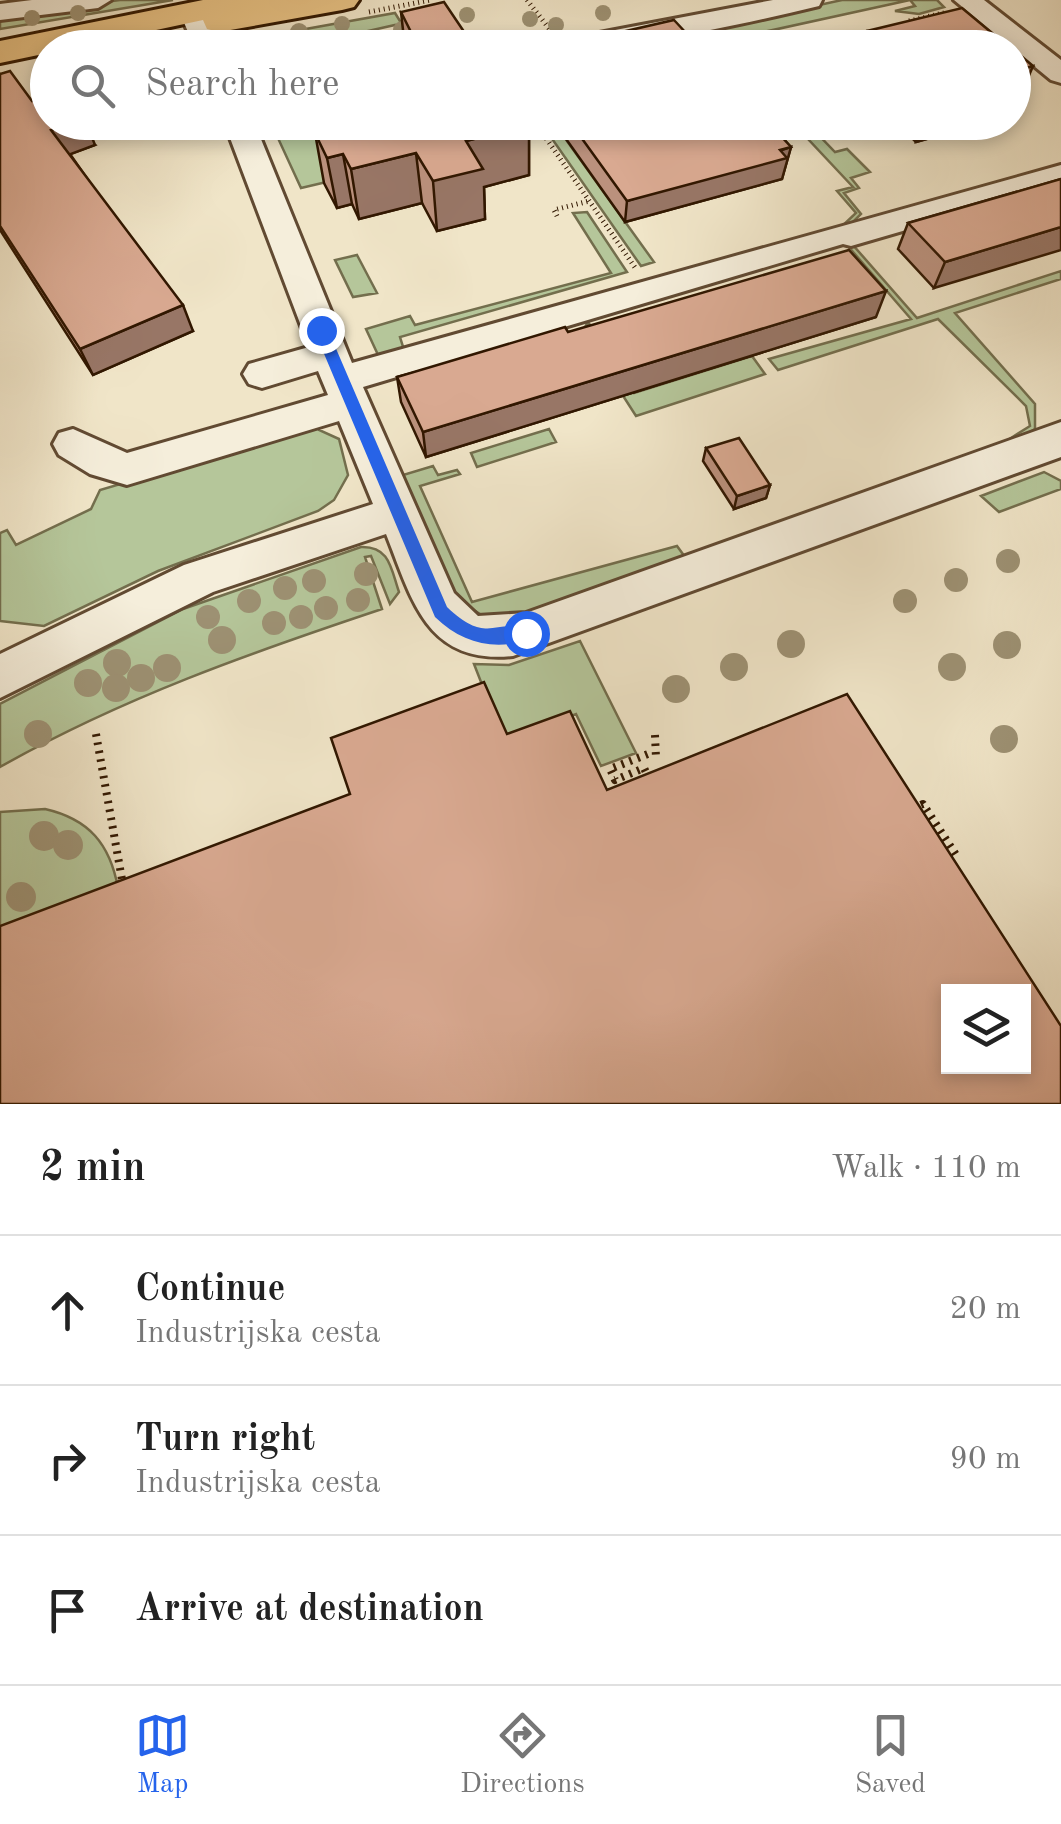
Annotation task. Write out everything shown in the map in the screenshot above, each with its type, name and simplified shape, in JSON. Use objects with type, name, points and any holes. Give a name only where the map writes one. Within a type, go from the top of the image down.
[{"type":"main road","points":[[201,28],[252,0]]},
{"type":"main road","points":[[201,28],[342,0]]},
{"type":"main road","points":[[0,52],[30,48]]},
{"type":"main road","points":[[0,72],[30,64]]},
{"type":"street","points":[[0,12],[98,0]]},
{"type":"street","points":[[638,30],[713,22],[810,0]]},
{"type":"street","points":[[960,5],[997,30]]},
{"type":"street","points":[[1031,54],[1061,74]]},
{"type":"street","points":[[247,140],[398,513],[446,618],[464,631],[488,638],[526,633],[1056,448]]},
{"type":"street","points":[[73,444],[104,463],[127,470],[341,379],[1061,174]]},
{"type":"street","points":[[262,374],[341,379]]},
{"type":"street","points":[[0,677],[199,578],[398,513]]},
{"type":"street","points":[[0,640],[32,646],[67,641]]},
{"type":"path","points":[[397,8],[431,0]]},
{"type":"path","points":[[527,0],[550,30]]},
{"type":"path","points":[[909,21],[960,5]]},
{"type":"path","points":[[547,140],[652,291]]},
{"type":"path","points":[[556,216],[554,210],[589,201]]},
{"type":"path","points":[[96,734],[124,890],[119,892]]},
{"type":"path","points":[[652,785],[644,768],[615,780],[610,769],[654,755],[656,736]]},
{"type":"path","points":[[903,812],[923,804],[958,858]]},
{"type":"green space","points":[[120,0],[173,0],[0,29],[0,16]]},
{"type":"green space","points":[[842,0],[910,0],[773,30],[714,28]]},
{"type":"green space","points":[[910,0],[937,0],[944,7],[919,14],[895,11],[915,6]]},
{"type":"green space","points":[[395,13],[406,30],[398,30],[395,25],[372,30],[300,30]]},
{"type":"green space","points":[[279,140],[387,140],[403,164],[301,188]]},
{"type":"green space","points":[[553,140],[566,140],[654,262],[641,266]]},
{"type":"green space","points":[[809,140],[823,140],[835,152],[847,149],[870,172],[851,178],[859,188],[844,193],[861,214],[844,231],[838,230],[856,213],[837,191],[853,187]]},
{"type":"green space","points":[[587,212],[627,272],[400,337],[404,350],[379,357],[366,329],[410,316],[415,325],[611,273],[573,213]]},
{"type":"green space","points":[[852,244],[917,318],[1061,271],[1061,279],[955,313],[1035,404],[1035,429],[1015,441],[1011,438],[1030,426],[1026,406],[938,319],[778,370],[769,359],[911,319],[847,245]]},
{"type":"green space","points":[[357,255],[377,293],[353,297],[335,260]]},
{"type":"green space","points":[[588,322],[634,393],[752,356],[765,374],[636,416],[582,332]]},
{"type":"green space","points":[[319,425],[319,430],[339,439],[348,475],[334,500],[318,511],[158,571],[44,626],[0,621],[0,533],[7,530],[16,545],[91,509],[100,490]]},
{"type":"green space","points":[[549,429],[556,442],[477,467],[471,453]]},
{"type":"green space","points":[[433,466],[438,475],[457,470],[460,474],[420,486],[472,602],[677,546],[685,557],[517,616],[486,618],[457,599],[403,475]]},
{"type":"green space","points":[[1044,472],[1061,481],[1061,489],[999,512],[981,496]]},
{"type":"green space","points":[[361,547],[384,555],[394,575],[399,592],[390,604],[371,556],[365,557],[382,609],[140,698],[0,767],[0,704],[183,609]]},
{"type":"green space","points":[[580,641],[636,753],[601,766],[576,714],[504,741],[474,664],[509,665]]},
{"type":"green space","points":[[45,809],[74,819],[95,836],[109,858],[118,888],[0,933],[0,812]]},
{"type":"building","points":[[444,2],[463,30],[410,30],[401,12]]},
{"type":"building","points":[[962,8],[988,30],[871,30]]},
{"type":"building","points":[[674,20],[683,30],[630,30]]},
{"type":"building","points":[[10,71],[30,98],[30,140],[59,140],[183,305],[80,349],[0,226],[0,74]]},
{"type":"building","points":[[318,140],[470,140],[466,141],[483,169],[433,181],[416,153],[351,169],[343,154],[327,158]]},
{"type":"building","points":[[583,140],[785,140],[791,147],[780,150],[787,158],[627,201]]},
{"type":"building","points":[[1061,179],[1061,227],[945,262],[908,223]]},
{"type":"building","points":[[849,250],[886,291],[423,432],[397,377],[565,327],[568,332]]},
{"type":"building","points":[[739,438],[770,485],[737,496],[706,448]]},
{"type":"building","points":[[484,682],[507,734],[570,711],[607,790],[847,694],[1061,1026],[1061,1104],[0,1104],[0,926],[350,794],[331,738]]},
{"type":"route","points":[[321,330],[441,612],[458,628],[478,636],[495,639],[526,633]]}]
